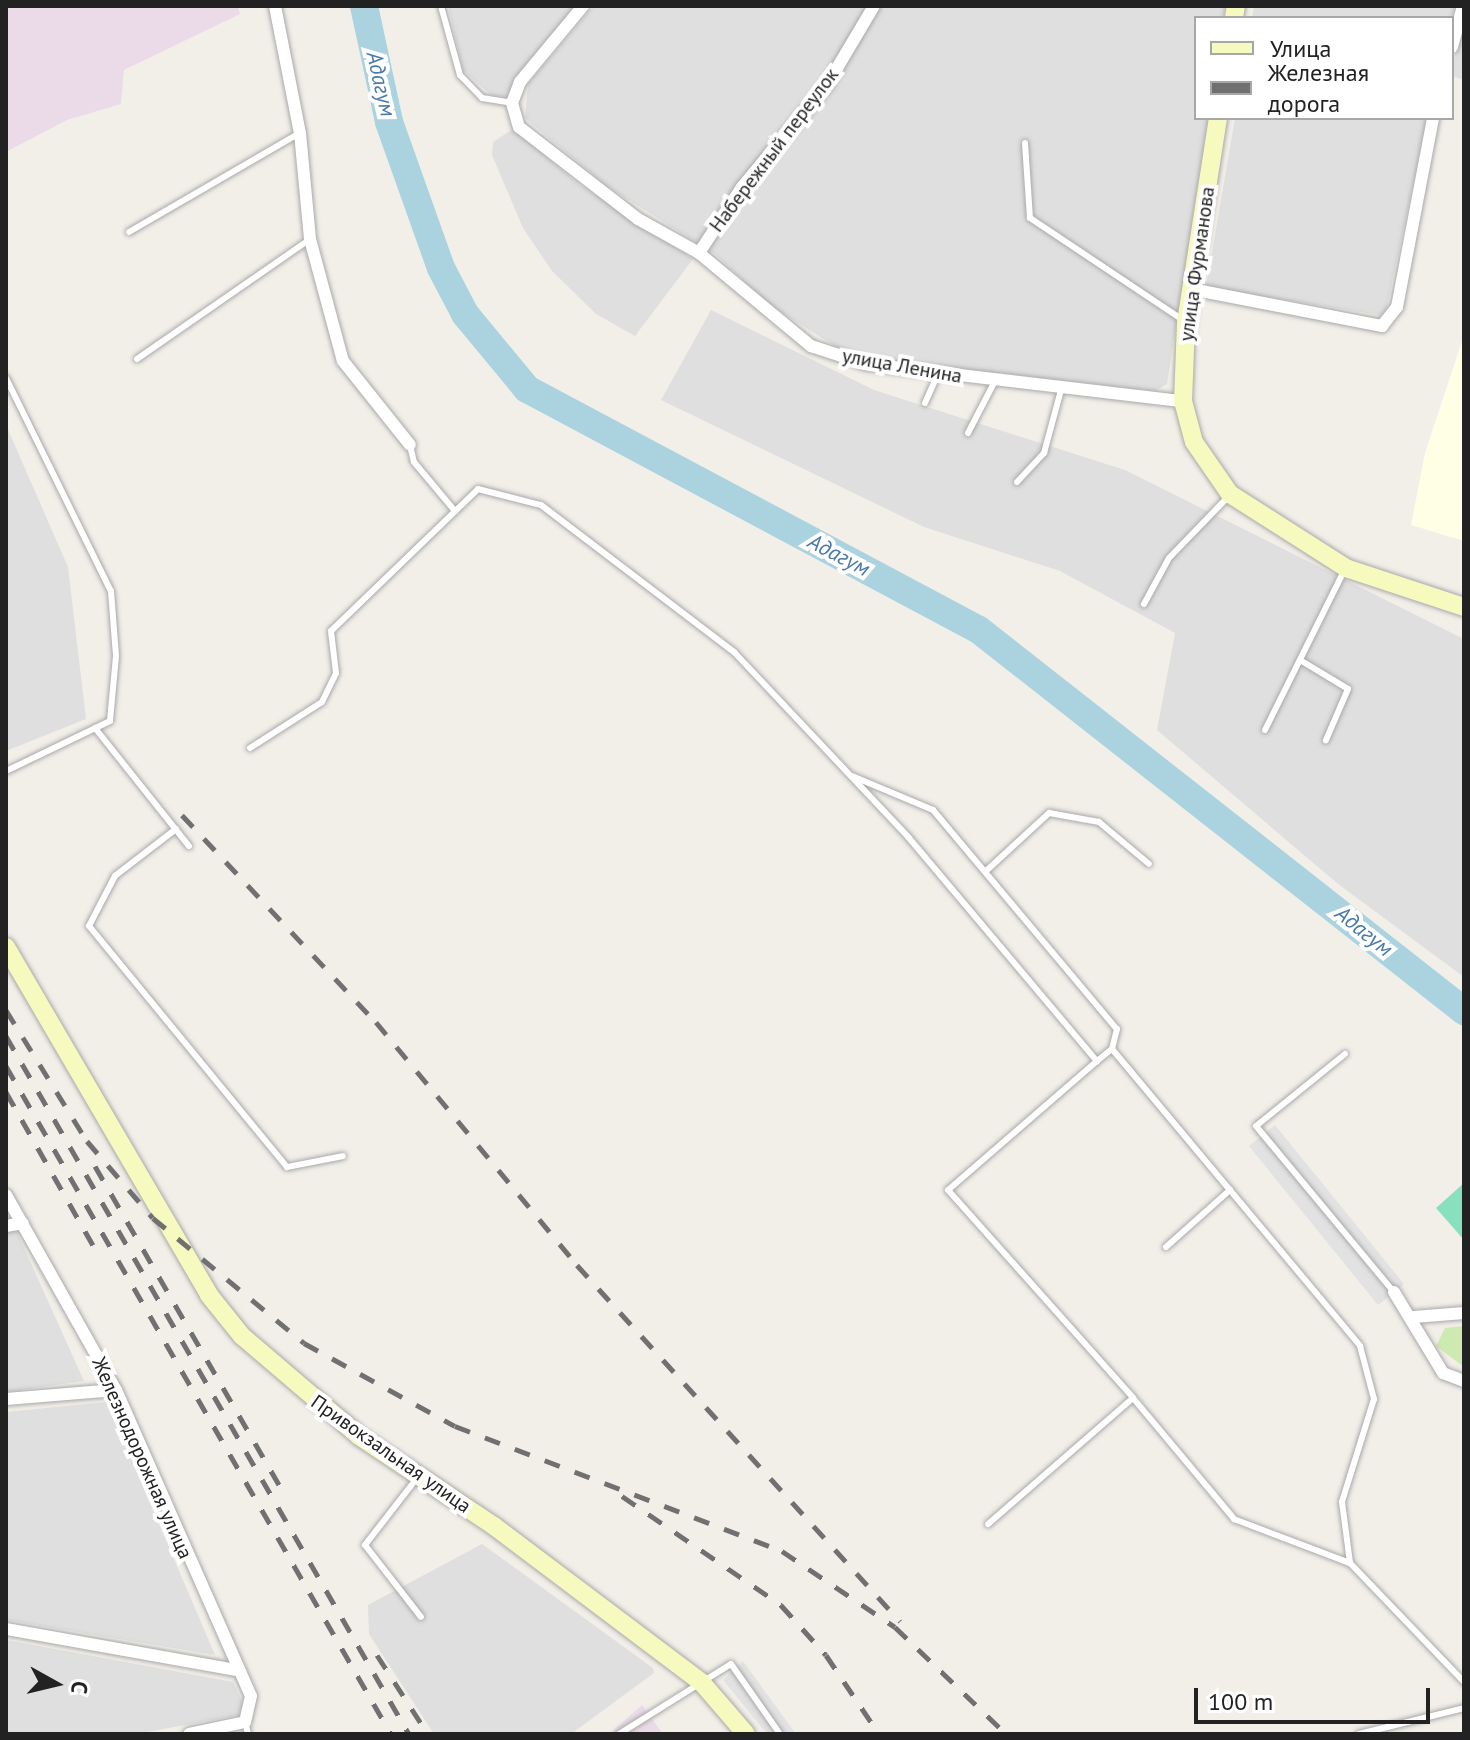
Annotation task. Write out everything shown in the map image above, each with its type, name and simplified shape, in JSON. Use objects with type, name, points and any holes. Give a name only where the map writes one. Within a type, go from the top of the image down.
[{"type":"main road","name":"улица Фурманова","points":[[1218,120],[1186,323],[1183,401],[1194,442],[1230,494]]},
{"type":"main road","points":[[1230,494],[1346,568],[1464,607]]},
{"type":"main road","name":"Привокзальная улица","points":[[6,947],[209,1295],[270,1363],[702,1683],[746,1734]]},
{"type":"street","points":[[275,6],[300,133],[310,239],[343,361],[410,445]]},
{"type":"street","points":[[512,109],[520,82],[583,6]]},
{"type":"street","name":"Набережный переулок","points":[[699,253],[742,187],[827,85],[874,6]]},
{"type":"street","points":[[1454,40],[1463,6]]},
{"type":"street","name":"улица Ленина","points":[[512,109],[576,173],[699,253],[760,310],[823,351],[938,374],[1061,390],[1183,401]]},
{"type":"street","points":[[1191,289],[1382,326],[1397,307],[1433,120]]},
{"type":"street","name":"Железнодорожная улица","points":[[6,1195],[116,1390],[236,1670],[251,1696],[244,1727]]},
{"type":"street","points":[[6,1226],[23,1223]]},
{"type":"street","points":[[1394,1292],[1414,1317],[1443,1373],[1464,1381]]},
{"type":"street","points":[[1414,1317],[1464,1313]]},
{"type":"street","points":[[6,1399],[116,1390]]},
{"type":"street","points":[[6,1629],[236,1670]]},
{"type":"street","points":[[189,1734],[244,1727]]},
{"type":"lane","points":[[441,6],[460,75],[482,98],[512,109]]},
{"type":"lane","points":[[129,232],[300,133]]},
{"type":"lane","points":[[1025,143],[1030,218],[1186,323]]},
{"type":"lane","points":[[137,359],[310,239]]},
{"type":"lane","points":[[925,403],[938,374]]},
{"type":"lane","points":[[6,378],[111,591],[116,656],[110,721],[9,769],[6,758]]},
{"type":"lane","points":[[968,433],[995,381]]},
{"type":"lane","points":[[1017,482],[1044,453],[1061,390]]},
{"type":"lane","points":[[410,445],[414,462],[455,511]]},
{"type":"lane","points":[[250,748],[322,702],[336,673],[331,631],[478,489],[541,505],[734,652],[848,774],[1097,1061]]},
{"type":"lane","points":[[1144,604],[1169,558],[1230,494]]},
{"type":"lane","points":[[1265,730],[1346,568]]},
{"type":"lane","points":[[1300,660],[1348,689],[1326,740]]},
{"type":"lane","points":[[95,728],[189,846]]},
{"type":"lane","points":[[848,774],[933,810],[1117,1029],[1112,1049],[948,1190],[1133,1398],[1234,1519],[1350,1563],[1464,1682]]},
{"type":"lane","points":[[986,871],[1049,813],[1099,822],[1149,864]]},
{"type":"lane","points":[[176,829],[115,876],[89,926],[287,1167],[343,1156]]},
{"type":"lane","points":[[1112,1049],[1360,1346],[1374,1399],[1342,1502],[1350,1563]]},
{"type":"lane","points":[[1345,1054],[1256,1126],[1394,1292]]},
{"type":"lane","points":[[1166,1247],[1230,1190]]},
{"type":"lane","points":[[988,1524],[1133,1398]]},
{"type":"lane","points":[[419,1476],[365,1545],[421,1617]]},
{"type":"lane","points":[[619,1734],[731,1664],[780,1734]]},
{"type":"lane","points":[[1359,1734],[1464,1708]]},
{"type":"shaded area","points":[[6,6],[238,6],[240,14],[124,70],[121,104],[67,120],[6,152]]},
{"type":"shaded area","points":[[448,6],[576,6],[508,97],[491,95],[463,70]]},
{"type":"shaded area","points":[[594,6],[1225,6],[1223,16],[1194,16],[1194,120],[1208,120],[1167,384],[1155,391],[870,358],[838,348],[770,305],[715,254],[608,187],[525,118],[528,84]]},
{"type":"shaded area","points":[[1254,6],[1455,6],[1452,16],[1252,16]]},
{"type":"shaded area","points":[[1464,21],[1464,80],[1454,77],[1454,58]]},
{"type":"shaded area","points":[[1235,120],[1427,120],[1385,316],[1206,287]]},
{"type":"shaded area","points":[[513,129],[580,185],[693,259],[635,336],[596,314],[552,271],[523,228],[492,155],[493,142]]},
{"type":"shaded area","points":[[711,310],[874,390],[1125,470],[1464,639],[1464,977],[1338,884],[1157,730],[1175,633],[1060,571],[924,527],[661,400]]},
{"type":"shaded area","points":[[1464,335],[1464,541],[1411,525],[1425,453]]},
{"type":"shaded area","points":[[6,425],[68,567],[86,719],[6,751]]},
{"type":"shaded area","points":[[1275,1125],[1404,1284],[1378,1305],[1249,1146]]},
{"type":"shaded area","points":[[16,1230],[84,1381],[6,1392],[6,1232]]},
{"type":"shaded area","points":[[107,1402],[215,1655],[6,1620],[6,1412]]},
{"type":"shaded area","points":[[482,1544],[653,1668],[654,1673],[571,1734],[434,1734],[369,1634],[368,1605]]},
{"type":"shaded area","points":[[6,1640],[233,1682],[243,1703],[238,1715],[137,1734],[6,1734]]},
{"type":"shaded area","points":[[743,1661],[796,1734],[767,1734],[723,1680]]},
{"type":"shaded area","points":[[642,1705],[663,1734],[609,1734]]},
{"type":"green space","points":[[1464,1183],[1464,1240],[1436,1208]]},
{"type":"green space","points":[[1464,1326],[1464,1367],[1436,1346],[1445,1328]]},
{"type":"waterway","name":"Адагум","points":[[364,6],[389,122],[441,268],[465,314],[527,389],[979,630],[1464,1011]]},
{"type":"railway","points":[[182,815],[376,1022],[577,1265],[900,1621]]},
{"type":"railway","points":[[6,1010],[87,1141],[153,1218],[304,1343],[455,1426],[782,1551],[895,1627],[1006,1734]]},
{"type":"railway","points":[[6,1036],[409,1734]]},
{"type":"railway","points":[[6,1066],[391,1734]]},
{"type":"railway","points":[[6,1092],[93,1245]]},
{"type":"railway","points":[[95,1166],[285,1495]]},
{"type":"railway","points":[[622,1496],[781,1605],[826,1655],[879,1734]]},
{"type":"railway","points":[[377,1655],[428,1734]]}]
